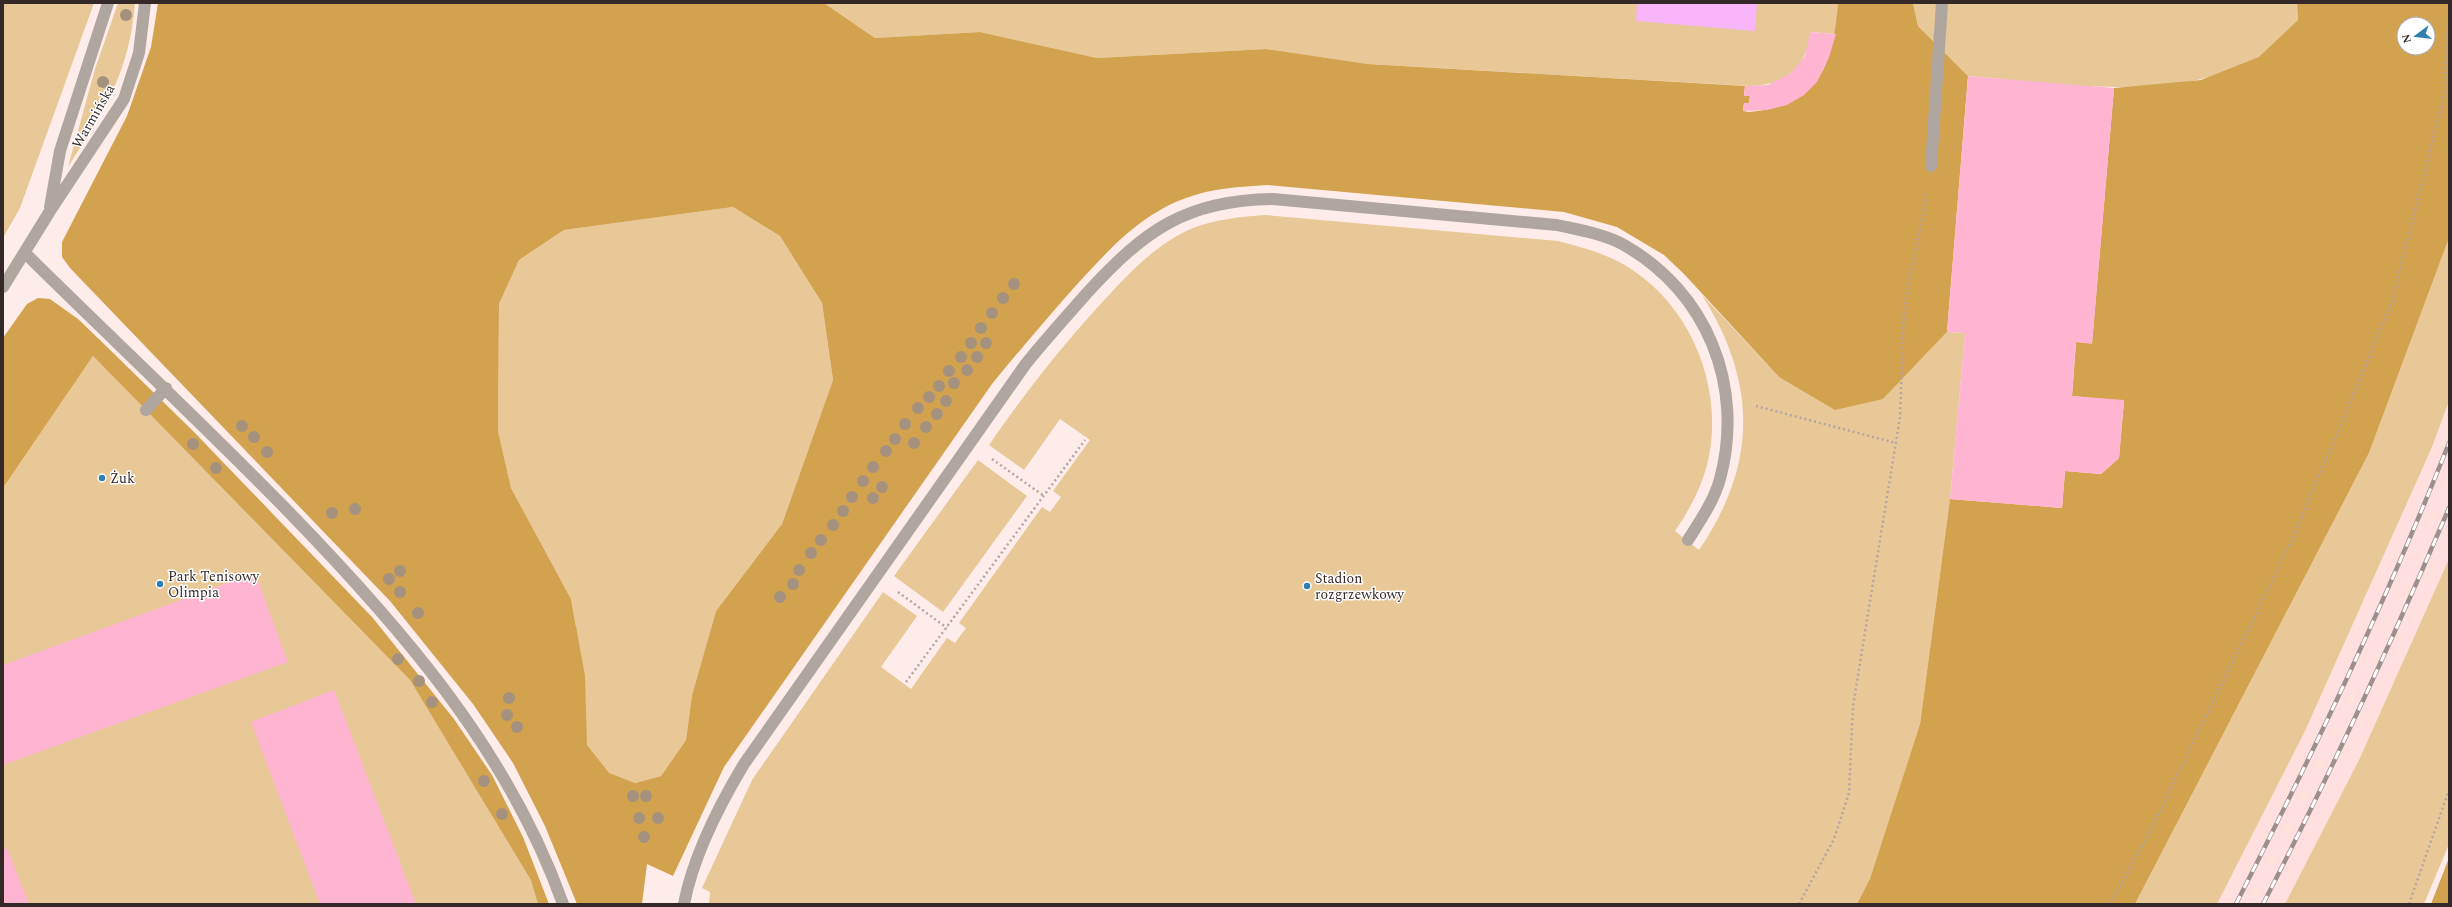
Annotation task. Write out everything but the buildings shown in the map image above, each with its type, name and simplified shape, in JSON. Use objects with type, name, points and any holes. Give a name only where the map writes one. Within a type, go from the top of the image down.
[{"type":"street","name":"Warmińska","points":[[50,211],[60,151],[108,3]]},
{"type":"street","name":"Warmińska","points":[[3,287],[50,211],[124,99],[139,53],[145,3]]},
{"type":"street","points":[[1932,166],[1942,3]]},
{"type":"street","points":[[684,904],[689,882],[732,784],[877,576],[1046,339],[1115,262],[1162,225],[1191,212],[1219,204],[1245,200],[1273,199],[1557,225],[1590,232],[1623,244],[1652,265],[1681,290],[1703,323],[1719,360],[1728,399],[1728,440],[1720,480],[1707,508],[1688,540]]},
{"type":"street","points":[[25,253],[166,388],[339,563],[394,623],[458,707],[514,794],[563,904]]},
{"type":"street","points":[[146,410],[166,388]]},
{"type":"path","points":[[2110,904],[2146,839],[2292,540],[2391,305],[2444,96],[2449,4]]},
{"type":"path","points":[[1799,904],[1834,839],[1849,793],[1853,706],[1900,416],[1904,310],[1932,166]]},
{"type":"path","points":[[1728,399],[1896,442]]},
{"type":"path","points":[[906,682],[1085,440]]},
{"type":"path","points":[[971,443],[1044,496]]},
{"type":"path","points":[[877,576],[947,628]]},
{"type":"path","points":[[2408,904],[2449,790]]},
{"type":"shaded area","points":[[3,3],[94,3],[20,208],[3,238]]},
{"type":"shaded area","points":[[118,3],[135,3],[132,28],[121,71],[104,108],[68,167],[95,69]]},
{"type":"shaded area","points":[[158,3],[824,3],[875,38],[980,32],[1097,58],[1266,49],[1368,64],[1745,86],[1744,95],[1750,96],[1749,103],[1744,103],[1743,111],[1749,112],[1773,108],[1792,101],[1807,91],[1818,79],[1826,64],[1832,46],[1838,3],[1913,3],[1918,26],[1968,76],[1947,332],[1883,399],[1835,410],[1779,377],[1684,274],[1664,255],[1617,227],[1564,212],[1267,185],[1236,187],[1206,192],[1169,205],[1137,225],[1109,250],[1071,291],[992,384],[724,767],[673,876],[647,864],[642,904],[577,904],[545,826],[513,763],[473,704],[390,601],[70,268],[62,257],[62,242],[127,116],[151,47]],"holes":[[[733,207],[780,236],[822,303],[833,380],[782,524],[716,611],[692,695],[686,740],[661,776],[635,783],[609,773],[587,745],[585,676],[571,599],[511,488],[498,431],[499,304],[519,260],[564,230]]]},
{"type":"shaded area","points":[[824,3],[1838,3],[1836,34],[1811,32],[1804,55],[1799,65],[1792,72],[1784,78],[1774,82],[1750,86],[1368,64],[1266,49],[1097,58],[980,32],[875,38]]},
{"type":"shaded area","points":[[1637,3],[1757,3],[1755,31],[1636,21]]},
{"type":"shaded area","points":[[1913,3],[2297,3],[2298,20],[2264,54],[2226,72],[2191,81],[2154,86],[2078,86],[1968,76],[1918,26]]},
{"type":"shaded area","points":[[2297,3],[2449,3],[2449,238],[2369,453],[2135,904],[1857,904],[1870,879],[1920,724],[1950,499],[2062,508],[2065,471],[2101,474],[2119,458],[2124,401],[2072,396],[2076,342],[2092,343],[2114,88],[2201,80],[2259,57],[2298,20]]},
{"type":"shaded area","points":[[733,207],[780,236],[822,303],[833,380],[782,524],[716,611],[692,695],[686,740],[661,776],[635,783],[612,775],[566,781],[576,626],[571,599],[511,488],[498,431],[499,304],[519,260],[564,230]]},
{"type":"shaded area","points":[[1265,215],[1558,241],[1600,253],[1623,264],[1648,281],[1668,302],[1686,326],[1699,353],[1707,381],[1712,411],[1711,440],[1706,469],[1693,502],[1675,531],[1699,550],[1718,518],[1732,486],[1740,454],[1743,423],[1741,391],[1733,360],[1720,328],[1702,295],[1779,377],[1883,399],[1947,332],[1965,333],[1950,499],[1920,724],[1870,880],[1857,904],[709,904],[710,892],[702,888],[752,780],[883,592],[917,616],[881,667],[911,689],[947,638],[955,643],[966,628],[959,623],[1042,507],[1050,512],[1061,497],[1053,491],[1090,440],[1060,419],[1024,470],[989,445],[1027,392],[1054,358],[1082,325],[1140,263],[1165,243],[1193,228],[1211,222]]},
{"type":"shaded area","points":[[2449,238],[2449,401],[2432,447],[2305,731],[2217,904],[2135,904],[2369,453]]},
{"type":"shaded area","points":[[38,298],[50,299],[78,319],[194,432],[372,617],[454,719],[492,775],[523,837],[549,904],[538,904],[531,880],[410,680],[93,356],[3,488],[3,338],[27,304]]},
{"type":"shaded area","name":"Park Tenisowy Olimpia","points":[[93,356],[410,680],[532,880],[538,904],[3,904],[3,488]]},
{"type":"shaded area","points":[[2449,401],[2449,559],[2359,760],[2285,904],[2217,904],[2305,731],[2432,447]]},
{"type":"shaded area","points":[[978,460],[1027,496],[943,612],[894,576]]},
{"type":"shaded area","points":[[2449,559],[2449,844],[2424,904],[2285,904],[2359,760]]},
{"type":"shaded area","points":[[2449,858],[2449,904],[2431,904]]},
{"type":"railway","points":[[2236,904],[2321,733],[2375,618],[2449,443]]},
{"type":"railway","points":[[2263,904],[2360,708],[2449,508]]},
{"type":"place","name":"Żuk","points":[[102,478]]},
{"type":"place","name":"Park Tenisowy Olimpia","points":[[160,584]]},
{"type":"place","name":"Stadion rozgrzewkowy","points":[[1307,586]]}]
